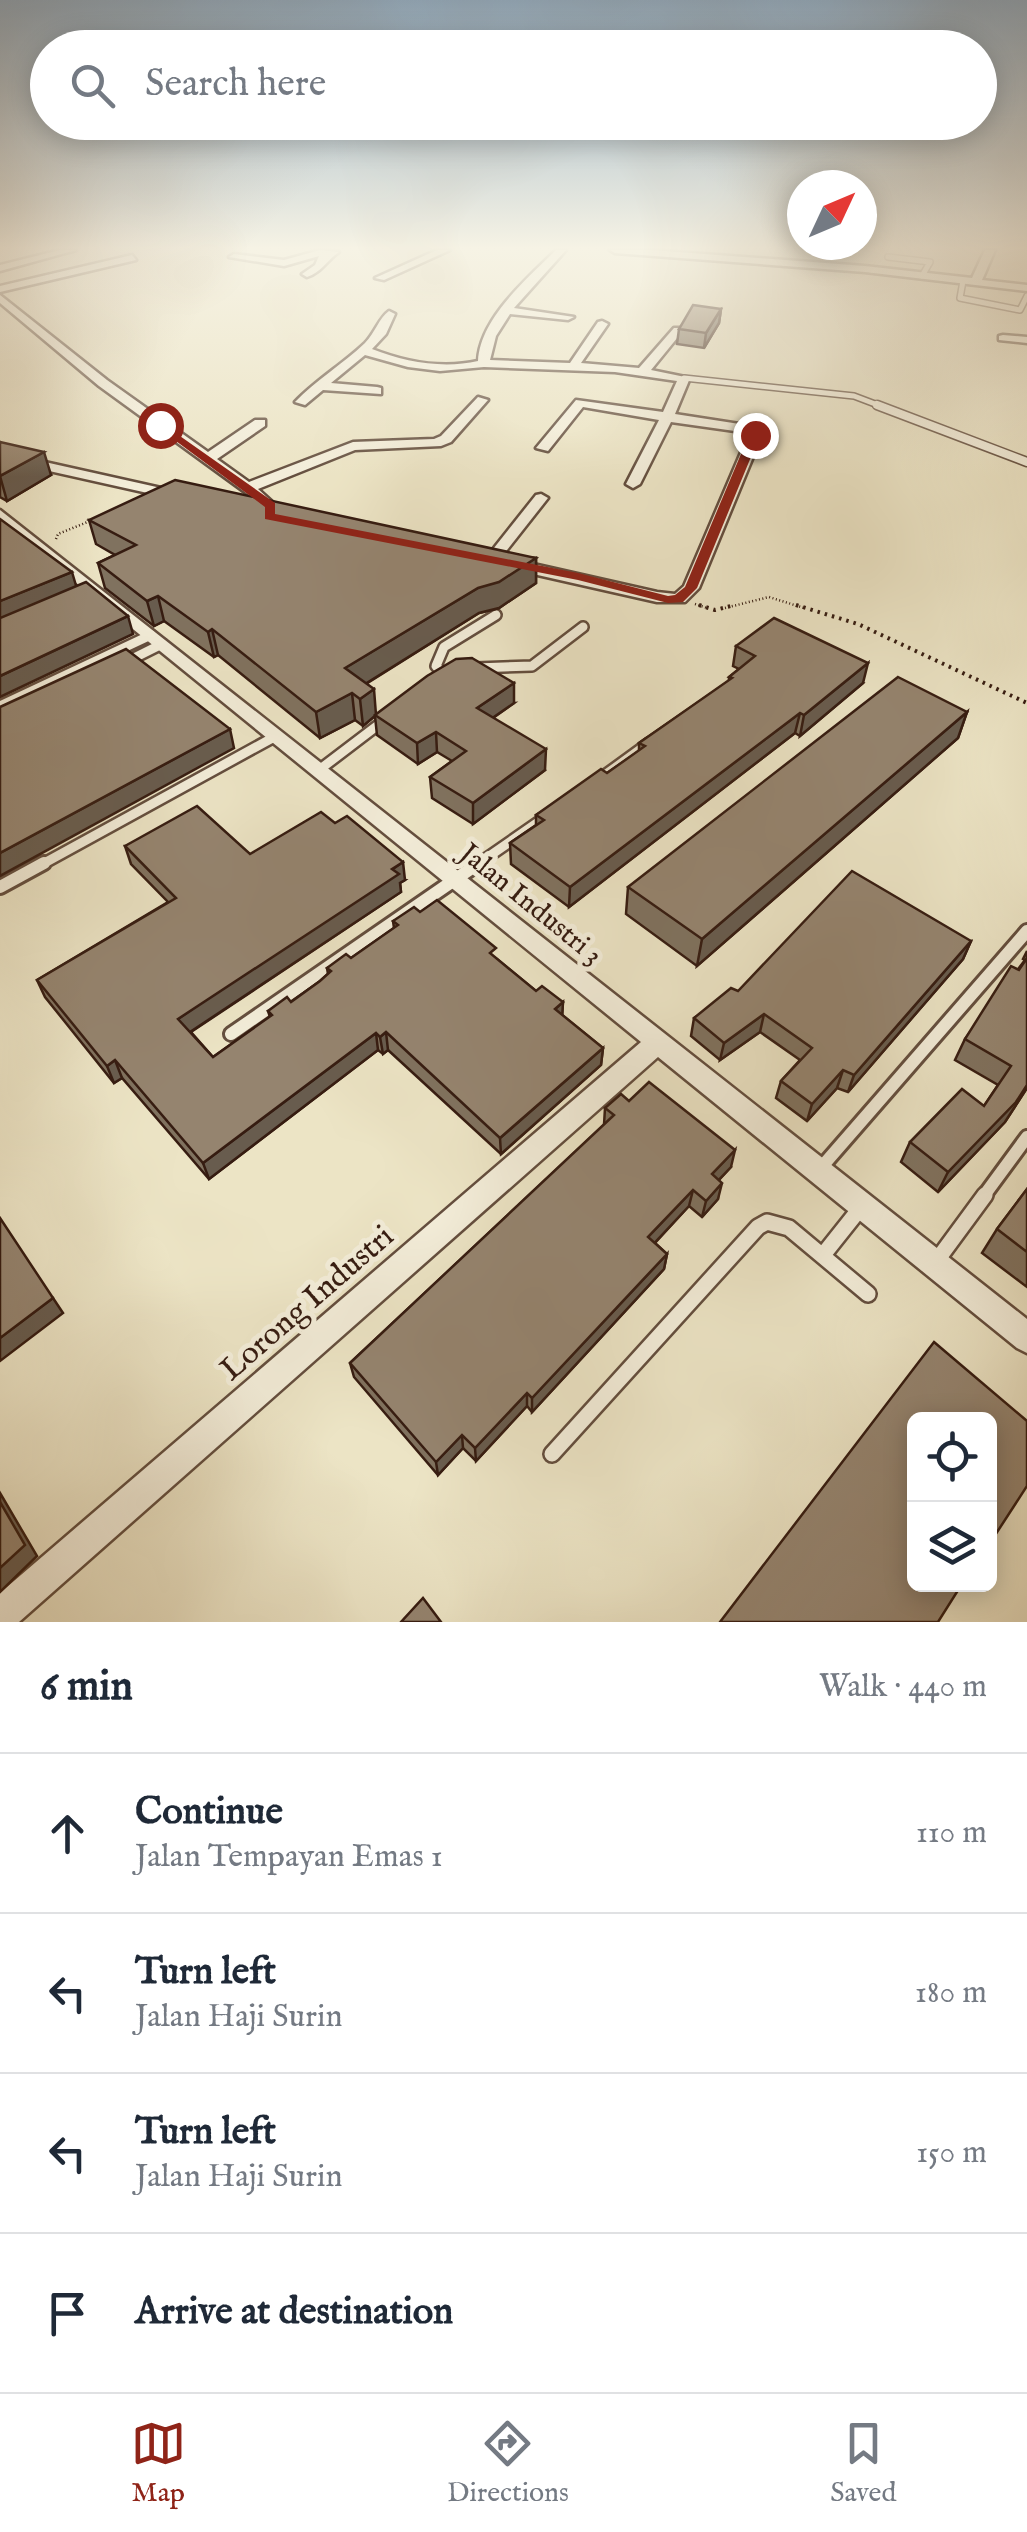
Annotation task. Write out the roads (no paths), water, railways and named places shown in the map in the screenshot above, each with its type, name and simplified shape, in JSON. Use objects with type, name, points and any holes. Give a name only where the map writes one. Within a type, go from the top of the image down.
[{"type":"street","points":[[33,326],[103,383],[271,506],[275,518],[252,512]]},
{"type":"street","points":[[301,402],[364,350],[384,326]]},
{"type":"street","points":[[484,363],[483,353],[499,326]]},
{"type":"street","points":[[574,366],[601,326]]},
{"type":"street","points":[[642,372],[678,330]]},
{"type":"street","points":[[1002,338],[1027,340]]},
{"type":"street","points":[[364,350],[399,361],[445,367],[466,368],[484,363],[574,366],[684,378],[633,484]]},
{"type":"street","points":[[321,386],[377,391]]},
{"type":"street","points":[[247,488],[343,449],[436,443],[446,438],[482,400]]},
{"type":"street","points":[[540,498],[485,560],[679,599],[690,588],[755,433],[580,403],[542,448]]},
{"type":"street","points":[[207,459],[260,424]]},
{"type":"street","points":[[0,456],[199,500]]},
{"type":"street","name":"Jalan Industri 3","points":[[0,514],[50,554],[87,593],[157,640],[1027,1338]]},
{"type":"street","name":"Lorong Industri","points":[[0,1616],[658,1042]]},
{"type":"lane","points":[[684,378],[854,396],[1027,462]]},
{"type":"lane","points":[[443,674],[436,666],[444,647],[496,615]]},
{"type":"lane","points":[[428,686],[457,668],[532,666],[583,627]]},
{"type":"lane","points":[[108,670],[157,640]]},
{"type":"lane","points":[[0,706],[157,640]]},
{"type":"lane","points":[[319,770],[397,710]]},
{"type":"lane","points":[[582,791],[660,735]]},
{"type":"lane","points":[[0,887],[276,736]]},
{"type":"lane","points":[[232,1034],[550,814]]},
{"type":"lane","points":[[818,1170],[1027,931]]},
{"type":"lane","points":[[934,1263],[1027,1138]]},
{"type":"lane","points":[[823,1255],[862,1206]]},
{"type":"lane","points":[[552,1454],[758,1227],[778,1222],[868,1294]]}]
